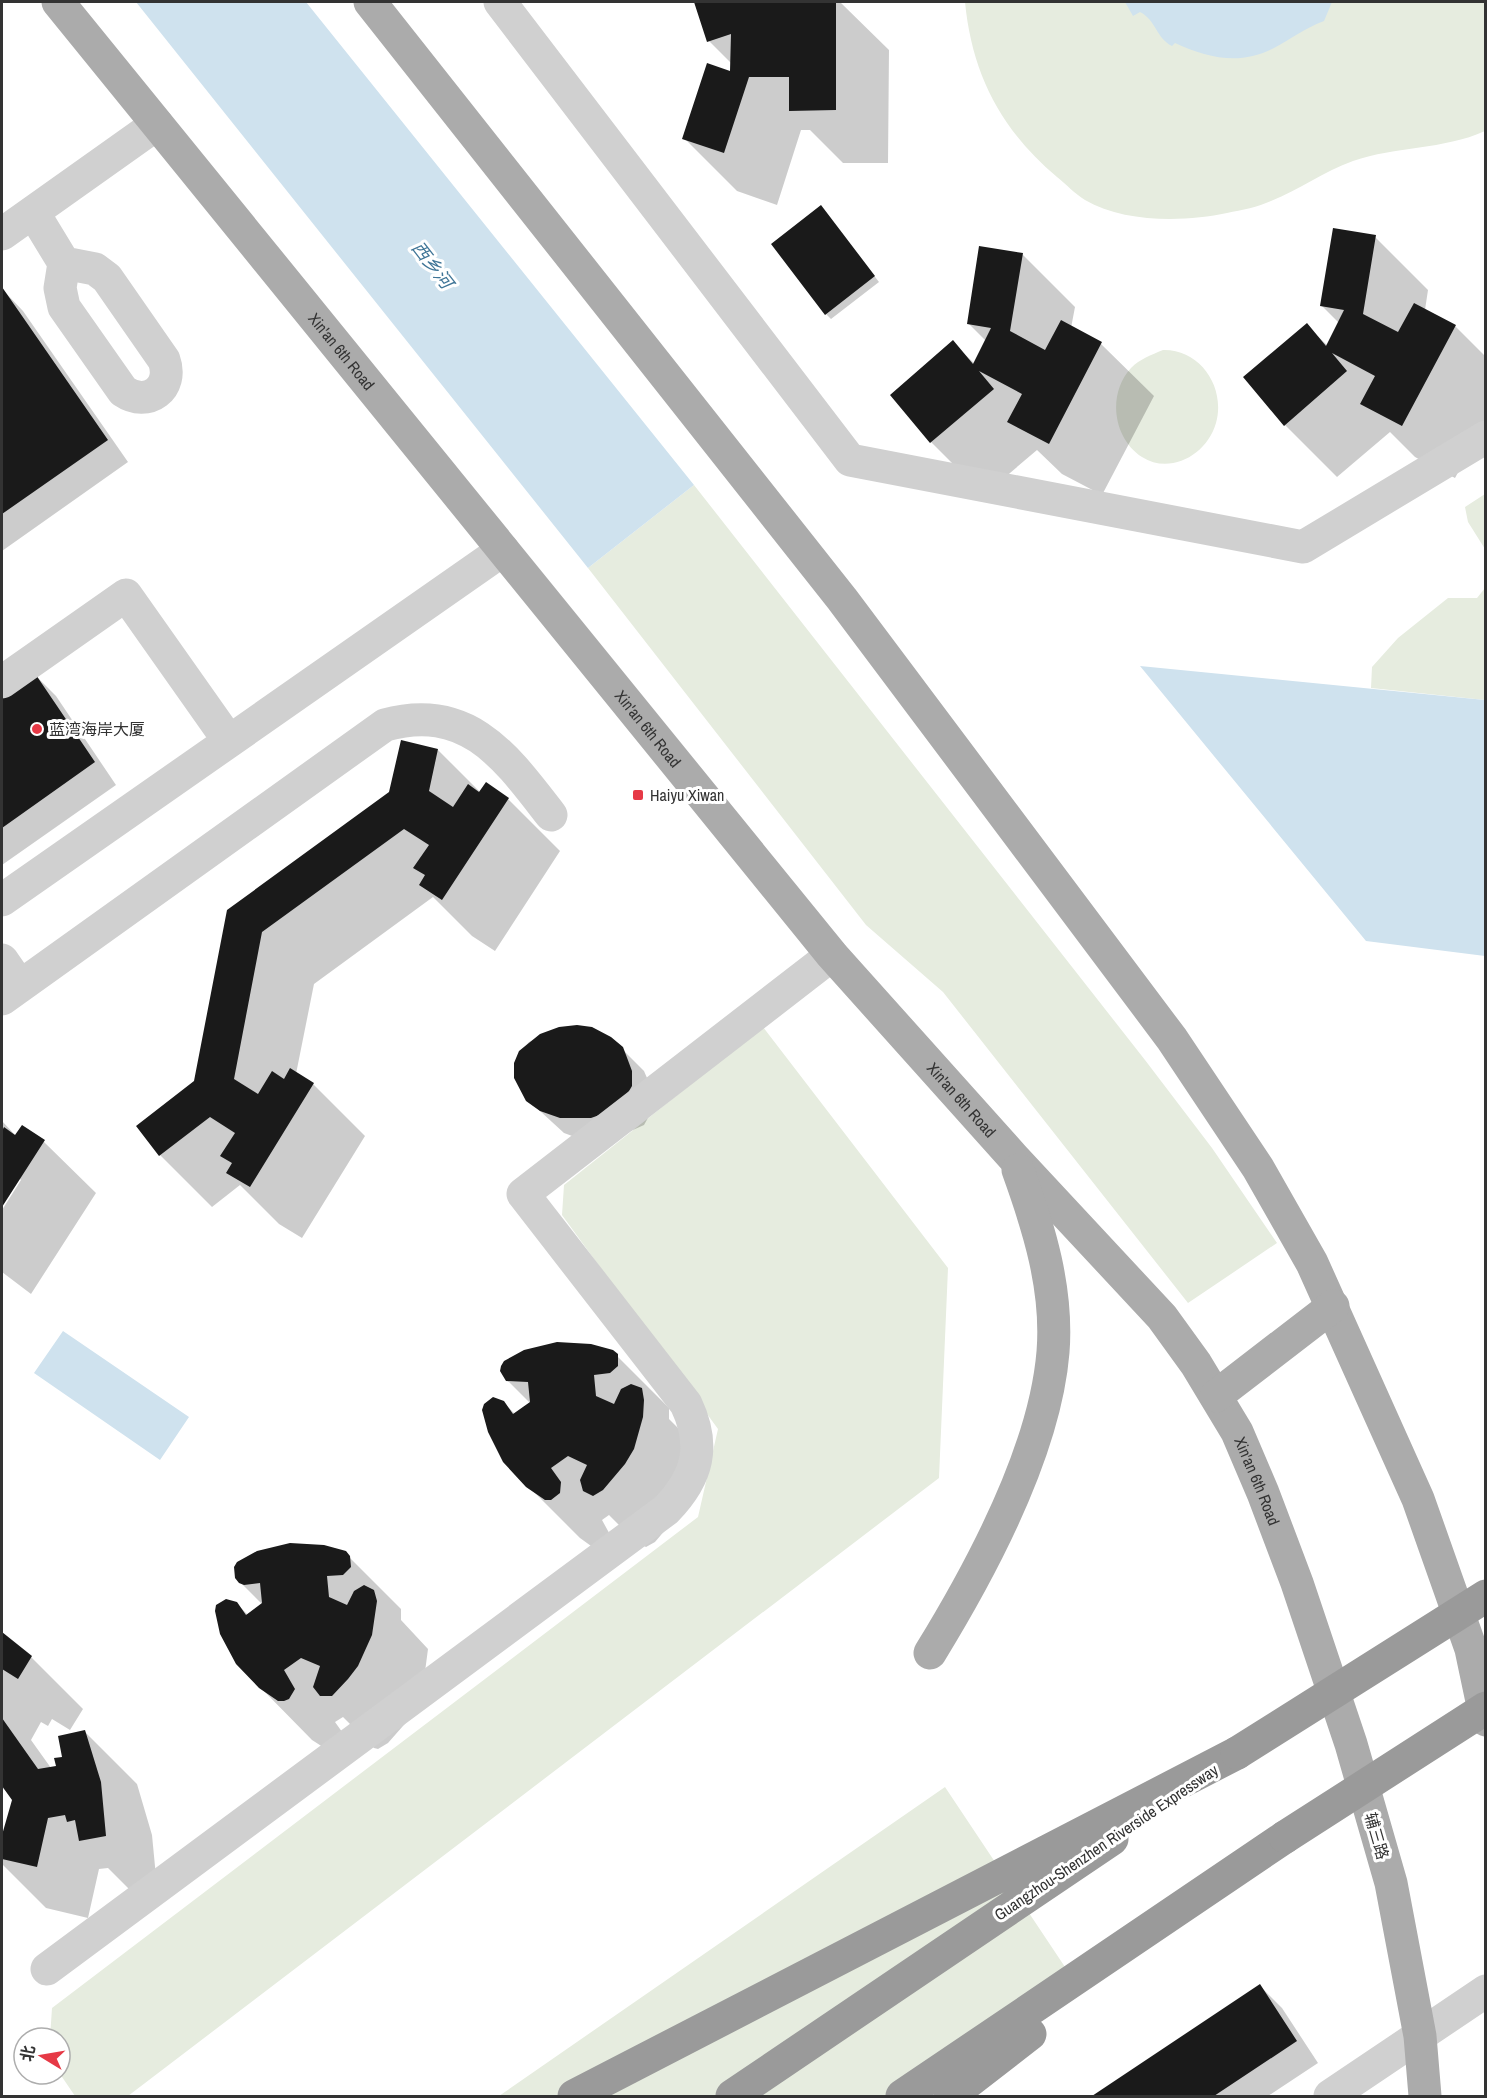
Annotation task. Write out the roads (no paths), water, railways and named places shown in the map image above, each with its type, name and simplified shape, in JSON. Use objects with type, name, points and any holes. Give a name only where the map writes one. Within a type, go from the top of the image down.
[{"type":"highway","name":"Guangzhou-Shenzhen Riverside Expressway","points":[[732,2097],[1237,1754],[1485,1596]]},
{"type":"highway","points":[[902,2097],[1285,1837],[1485,1708]]},
{"type":"highway","points":[[574,2097],[1237,1754]]},
{"type":"highway","points":[[950,2097],[1285,1837]]},
{"type":"main road","name":"Xin'an 6th Road","points":[[58,2],[832,955],[1013,1157],[1162,1317],[1216,1396],[1237,1432],[1297,1583]]},
{"type":"main road","points":[[370,2],[842,598],[1164,1029],[1258,1168],[1312,1263],[1333,1306],[1418,1499],[1471,1649],[1485,1720]]},
{"type":"main road","points":[[930,1653],[963,1600],[1014,1488],[1034,1435],[1046,1392],[1053,1352],[1052,1304],[1046,1260],[1035,1217],[1013,1157]]},
{"type":"main road","points":[[1216,1396],[1333,1306]]},
{"type":"main road","name":"辅三路","points":[[1297,1583],[1351,1744],[1391,1883],[1420,2036],[1423,2090]]},
{"type":"street","points":[[500,2],[850,460],[1304,547],[1485,437]]},
{"type":"street","points":[[64,263],[12,221],[157,124]]},
{"type":"street","points":[[2,900],[503,550]]},
{"type":"street","points":[[2,682],[126,595],[229,741]]},
{"type":"street","points":[[2,960],[11,993],[385,725],[410,718],[442,721],[463,728],[490,744],[514,767],[550,815]]},
{"type":"street","points":[[47,1969],[666,1510],[684,1492],[694,1470],[697,1447],[696,1426],[686,1404],[523,1194],[832,955]]},
{"type":"street","points":[[1330,2097],[1485,1992]]},
{"type":"water","name":"西乡河","points":[[136,2],[306,2],[694,485],[588,568]]},
{"type":"water","points":[[1125,2],[1332,2],[1324,21],[1274,48],[1249,57],[1224,58],[1200,53],[1175,43],[1172,46],[1162,38],[1145,15],[1140,12],[1133,16]]},
{"type":"water","points":[[1140,666],[1485,700],[1485,956],[1366,941]]},
{"type":"water","points":[[63,1331],[189,1417],[160,1460],[34,1373]]},
{"type":"place","name":"蓝湾海岸大厦","points":[[37,729]]},
{"type":"place","name":"Haiyu Xiwan","points":[[638,795]]}]
